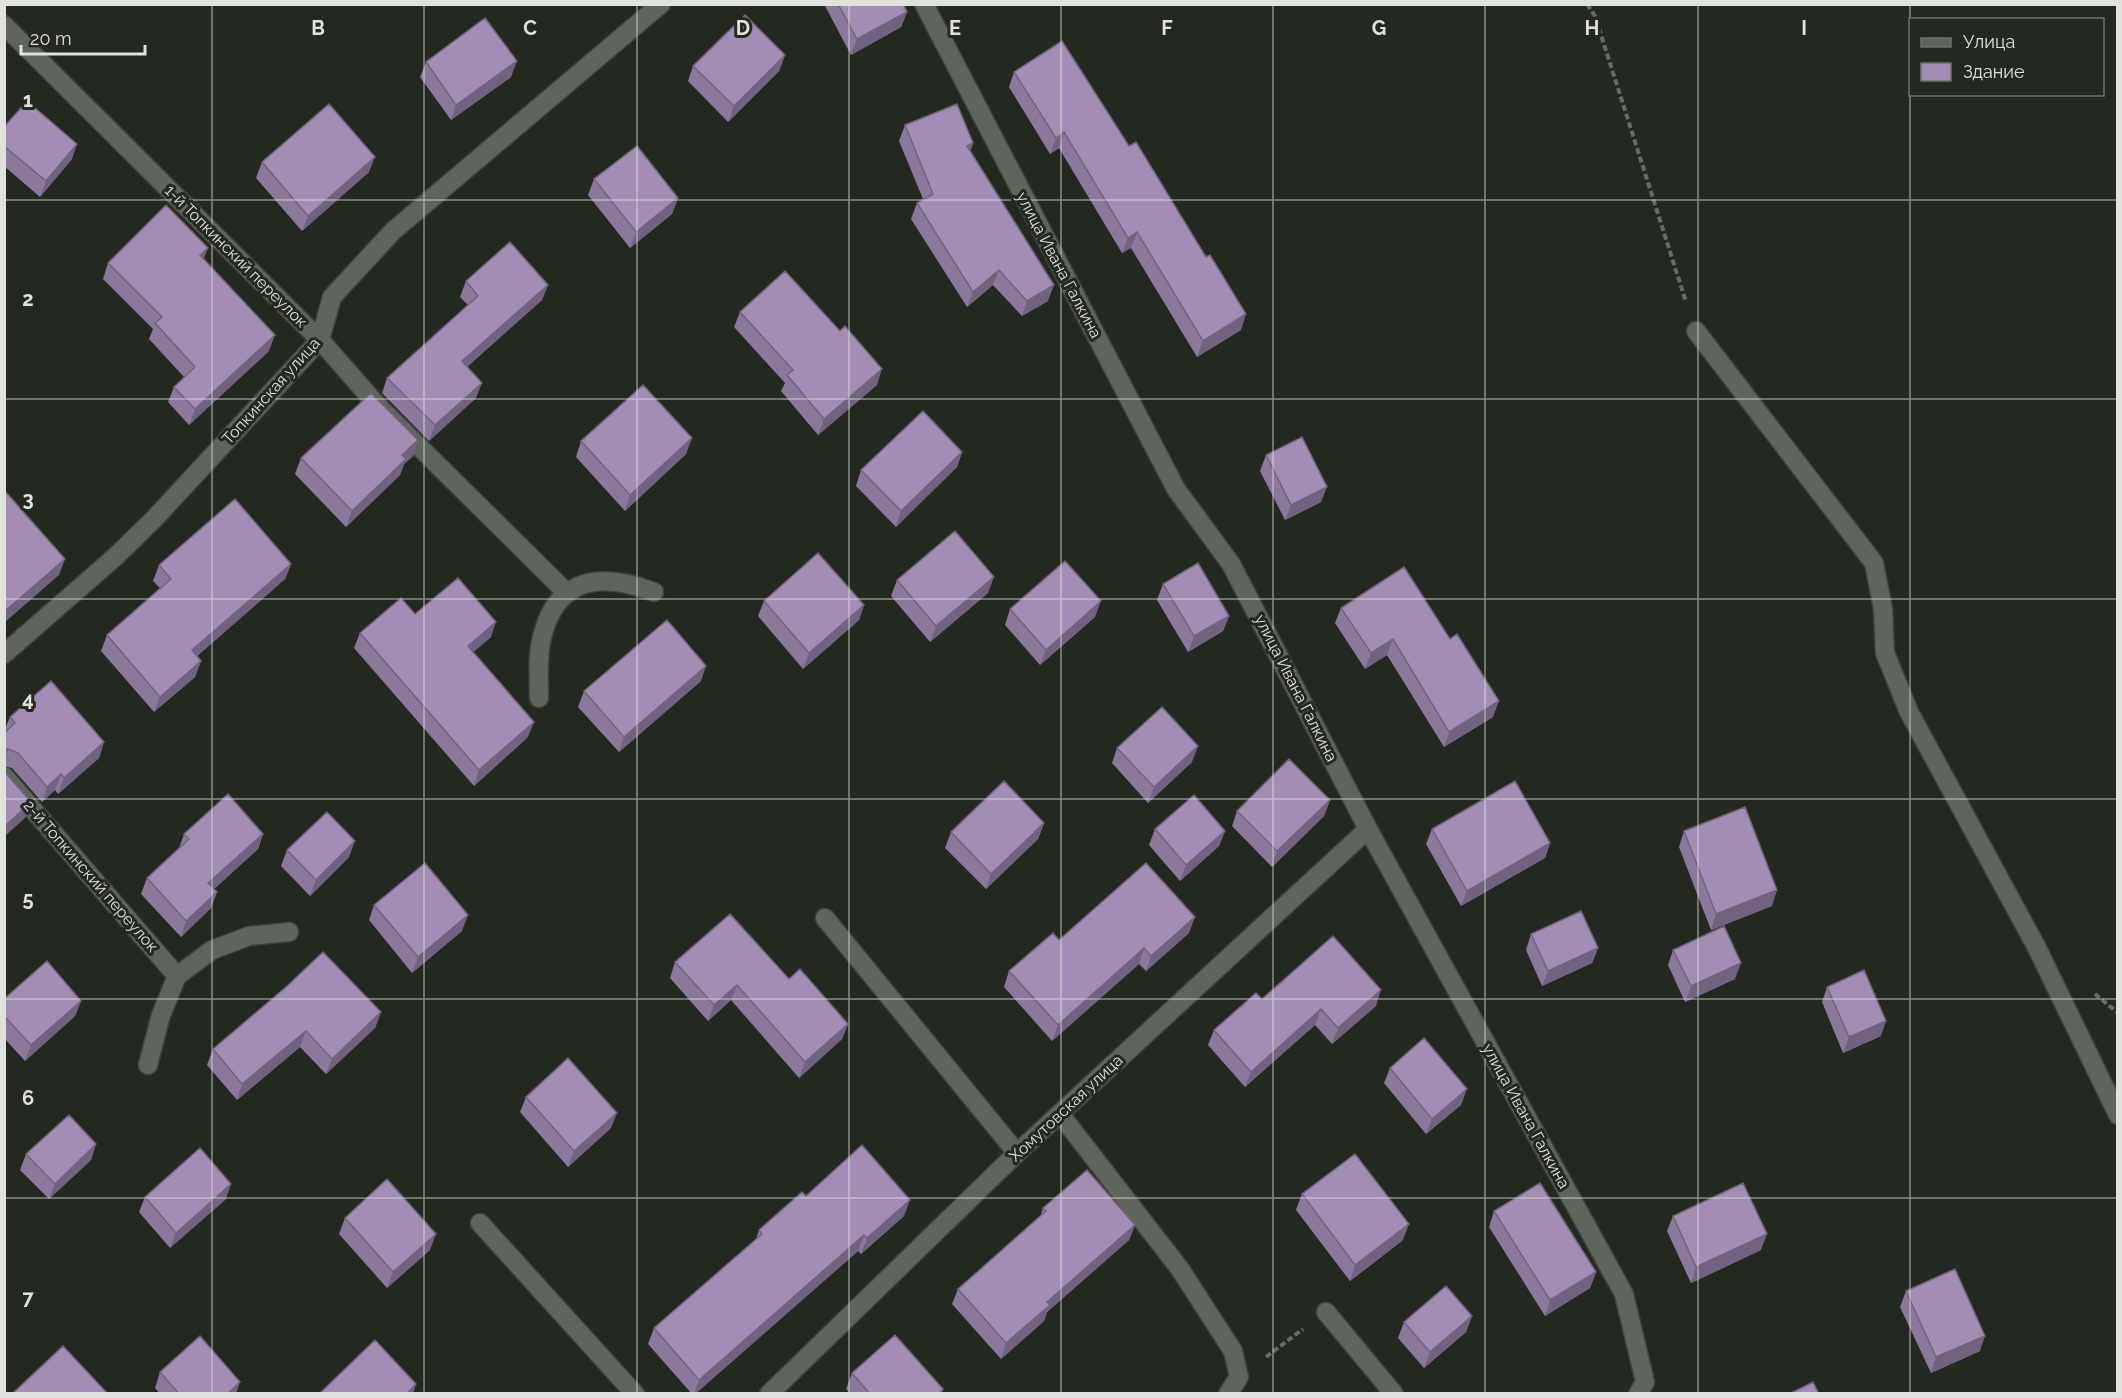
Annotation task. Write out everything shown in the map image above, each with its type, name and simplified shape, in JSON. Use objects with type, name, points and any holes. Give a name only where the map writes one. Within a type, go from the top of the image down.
[{"type":"street","name":"Топкинская улица","points":[[4,654],[115,557],[154,519],[320,340],[332,297],[393,231],[661,4]]},
{"type":"street","name":"улица Ивана Галкина","points":[[924,4],[1176,489],[1231,564],[1368,829],[1624,1294],[1646,1390]]},
{"type":"street","name":"1-й Топкинский переулок","points":[[4,25],[320,340],[377,405],[567,591]]},
{"type":"street","points":[[1696,332],[1874,563],[1883,609],[1885,653],[1909,712],[2036,946],[2118,1115]]},
{"type":"street","points":[[539,698],[542,638],[550,612],[567,591],[591,582],[629,582],[654,592]]},
{"type":"street","name":"2-й Топкинский переулок","points":[[4,776],[177,976]]},
{"type":"street","name":"Хомутовская улица","points":[[769,1394],[1017,1153],[1368,829]]},
{"type":"street","points":[[825,918],[1017,1153]]},
{"type":"street","points":[[148,1065],[161,1015],[177,976],[212,950],[249,936],[289,932]]},
{"type":"street","points":[[1060,1114],[1180,1269],[1233,1351],[1239,1377],[1228,1394]]},
{"type":"street","points":[[480,1223],[635,1394]]},
{"type":"street","points":[[1326,1312],[1394,1394]]},
{"type":"path","points":[[1587,4],[1596,16],[1696,332]]},
{"type":"path","points":[[1239,1377],[1326,1312]]},
{"type":"building","points":[[838,4],[903,4],[907,12],[857,39]]},
{"type":"building","points":[[745,15],[785,55],[734,106],[693,66]]},
{"type":"building","points":[[485,18],[517,61],[456,105],[426,62]]},
{"type":"building","points":[[1062,41],[1129,146],[1136,142],[1206,257],[1210,255],[1246,314],[1203,341],[1137,232],[1128,238],[1064,132],[1056,138],[1014,72]]},
{"type":"building","points":[[27,101],[77,144],[46,181],[4,146],[4,127]]},
{"type":"building","points":[[329,104],[375,157],[308,216],[262,162]]},
{"type":"building","points":[[957,104],[973,143],[967,146],[1054,285],[1027,301],[999,270],[973,292],[917,203],[933,194],[905,125]]},
{"type":"building","points":[[637,146],[678,198],[636,232],[594,179]]},
{"type":"building","points":[[166,205],[208,248],[200,255],[275,335],[195,409],[174,387],[195,367],[155,323],[162,317],[108,263]]},
{"type":"building","points":[[510,242],[548,285],[462,361],[482,383],[435,425],[387,378],[478,296],[466,281]]},
{"type":"building","points":[[785,271],[840,331],[845,326],[882,369],[824,419],[787,375],[793,370],[740,312]]},
{"type":"building","points":[[643,385],[692,438],[630,495],[581,441]]},
{"type":"building","points":[[371,393],[418,440],[402,455],[406,459],[352,511],[301,458]]},
{"type":"building","points":[[923,411],[962,452],[901,511],[861,470]]},
{"type":"building","points":[[1302,437],[1327,487],[1291,505],[1266,455]]},
{"type":"building","points":[[4,490],[65,559],[5,611],[4,610]]},
{"type":"building","points":[[235,499],[291,564],[192,650],[201,661],[160,697],[107,635],[171,579],[159,565]]},
{"type":"building","points":[[955,531],[994,577],[936,626],[897,580]]},
{"type":"building","points":[[818,553],[864,605],[809,653],[764,601]]},
{"type":"building","points":[[1065,561],[1101,601],[1046,650],[1010,609]]},
{"type":"building","points":[[1198,563],[1229,616],[1194,636],[1163,584]]},
{"type":"building","points":[[1404,567],[1450,639],[1457,634],[1499,701],[1449,732],[1393,639],[1371,653],[1341,608]]},
{"type":"building","points":[[458,578],[496,622],[468,646],[534,722],[479,770],[360,633],[401,598],[415,614]]},
{"type":"building","points":[[667,620],[706,666],[624,737],[584,691]]},
{"type":"building","points":[[51,681],[104,742],[64,778],[61,774],[47,787],[18,753],[8,749],[4,751],[4,733],[15,723],[10,717]]},
{"type":"building","points":[[1162,707],[1198,746],[1154,787],[1117,748]]},
{"type":"building","points":[[1289,759],[1330,800],[1277,851],[1237,811]]},
{"type":"building","points":[[4,771],[31,802],[4,827]]},
{"type":"building","points":[[1004,781],[1044,823],[991,874],[951,832]]},
{"type":"building","points":[[1515,781],[1550,843],[1467,891],[1432,829]]},
{"type":"building","points":[[228,794],[263,834],[208,883],[217,892],[186,921],[147,878],[189,839],[184,834]]},
{"type":"building","points":[[1194,795],[1225,831],[1186,865],[1155,829]]},
{"type":"building","points":[[1745,807],[1777,890],[1716,914],[1684,831]]},
{"type":"building","points":[[327,812],[355,841],[316,880],[287,850]]},
{"type":"building","points":[[425,863],[468,915],[418,957],[374,905]]},
{"type":"building","points":[[1146,863],[1195,917],[1151,956],[1144,948],[1058,1025],[1009,971],[1053,933],[1059,940]]},
{"type":"building","points":[[1581,911],[1598,948],[1548,971],[1531,934]]},
{"type":"building","points":[[730,914],[789,979],[800,969],[848,1024],[805,1062],[737,985],[714,1005],[675,962]]},
{"type":"building","points":[[1724,926],[1741,963],[1691,986],[1673,950]]},
{"type":"building","points":[[1333,936],[1381,990],[1338,1028],[1321,1009],[1251,1072],[1214,1030],[1256,993],[1262,999]]},
{"type":"building","points":[[323,952],[381,1012],[332,1059],[306,1031],[242,1084],[213,1049]]},
{"type":"building","points":[[47,961],[81,1001],[31,1045],[4,1016],[4,999]]},
{"type":"building","points":[[1864,970],[1886,1021],[1849,1037],[1827,987]]},
{"type":"building","points":[[1424,1038],[1467,1089],[1432,1119],[1390,1068]]},
{"type":"building","points":[[568,1058],[617,1113],[574,1151],[526,1097]]},
{"type":"building","points":[[69,1115],[96,1144],[55,1184],[26,1154]]},
{"type":"building","points":[[862,1145],[910,1200],[867,1238],[864,1235],[699,1380],[654,1328],[762,1234],[759,1230],[802,1192],[806,1196]]},
{"type":"building","points":[[200,1148],[231,1184],[176,1233],[145,1197]]},
{"type":"building","points":[[1355,1154],[1409,1224],[1355,1265],[1302,1194]]},
{"type":"building","points":[[1087,1170],[1135,1225],[1047,1302],[1050,1305],[1006,1343],[958,1289],[1046,1211],[1043,1208]]},
{"type":"building","points":[[387,1179],[436,1234],[393,1272],[345,1218]]},
{"type":"building","points":[[1540,1183],[1596,1272],[1550,1300],[1494,1211]]},
{"type":"building","points":[[1743,1183],[1767,1234],[1696,1267],[1673,1216]]},
{"type":"building","points":[[1955,1269],[1985,1336],[1936,1357],[1906,1291]]},
{"type":"building","points":[[1446,1286],[1472,1316],[1430,1352],[1404,1322]]},
{"type":"building","points":[[895,1335],[943,1389],[939,1394],[870,1394],[852,1373]]},
{"type":"building","points":[[200,1336],[240,1382],[227,1394],[179,1394],[160,1372]]},
{"type":"building","points":[[375,1340],[416,1384],[406,1394],[319,1394]]},
{"type":"building","points":[[63,1346],[108,1394],[12,1394]]},
{"type":"building","points":[[1813,1382],[1819,1394],[1789,1394]]}]
